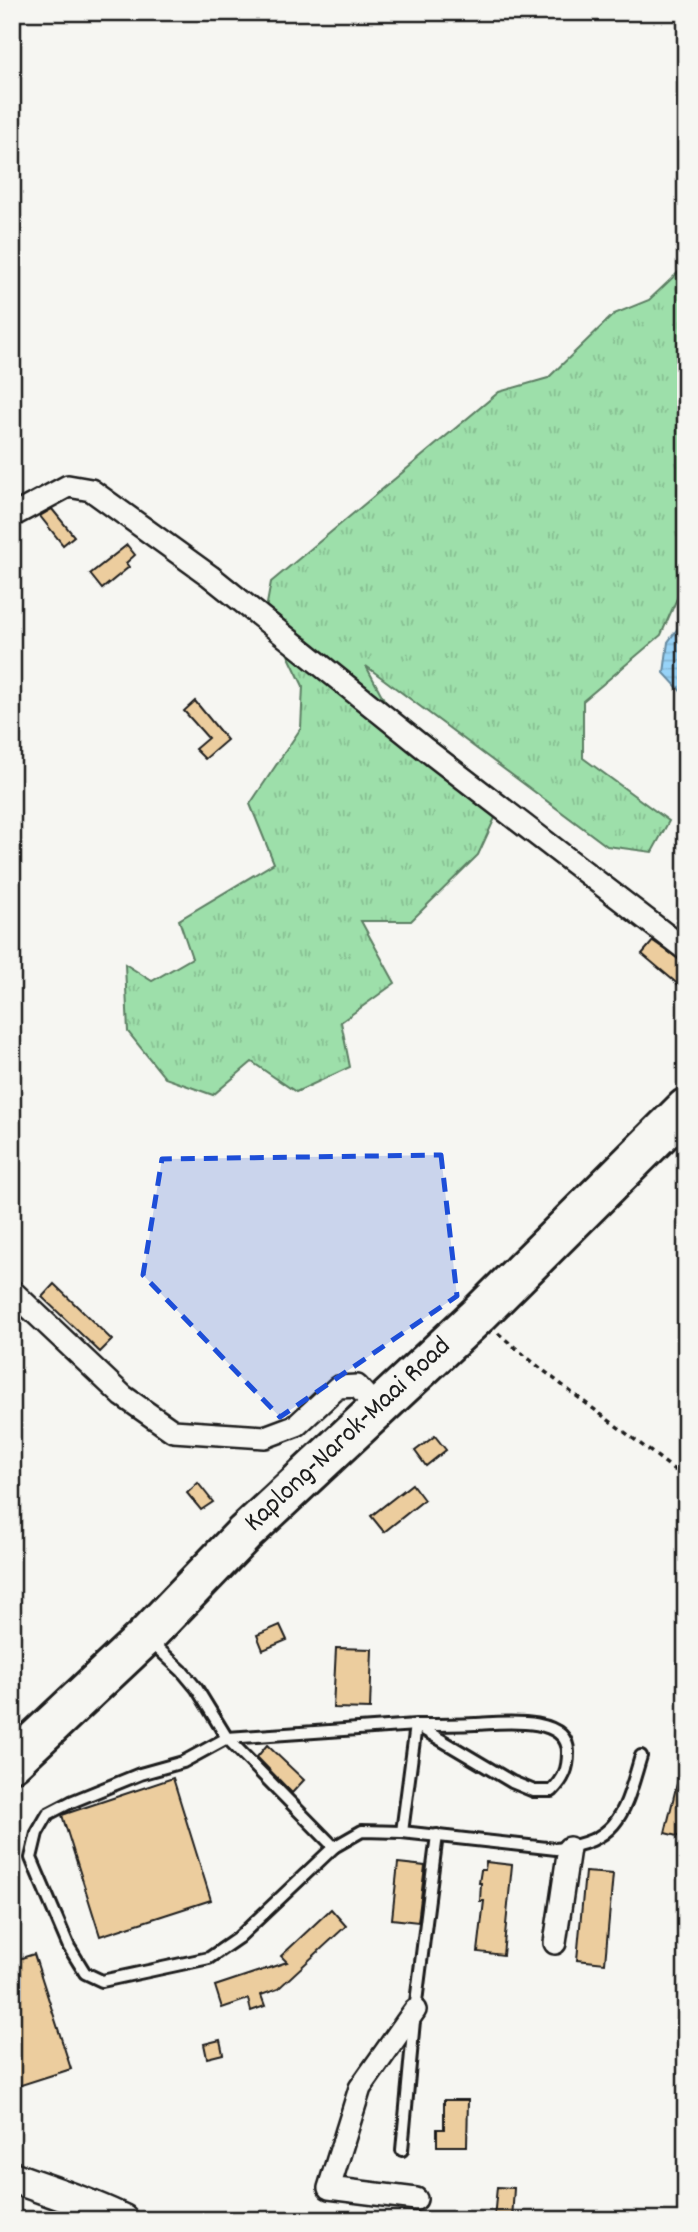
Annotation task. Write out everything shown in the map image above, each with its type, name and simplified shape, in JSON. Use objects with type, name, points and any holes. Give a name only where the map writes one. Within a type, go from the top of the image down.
[{"type":"highway","name":"Kaplong-Narok-Maai Road","points":[[12,1762],[145,1637],[245,1533],[478,1315],[686,1108]]},
{"type":"main road","points":[[12,2177],[54,2194],[92,2204],[123,2220]]},
{"type":"street","points":[[12,516],[68,485],[91,490],[210,576],[435,757],[686,950]]},
{"type":"street","points":[[12,1291],[123,1396],[173,1431],[265,1437],[297,1425],[338,1388],[357,1386],[377,1408]]},
{"type":"street","points":[[555,1943],[569,1848]]},
{"type":"street","points":[[415,2010],[359,2088],[329,2188],[416,2199]]},
{"type":"lane","points":[[145,1637],[182,1671],[197,1689],[227,1738],[334,1847]]},
{"type":"lane","points":[[416,1725],[512,1782],[534,1791],[552,1790],[561,1782],[568,1767],[568,1747],[559,1733],[538,1724],[517,1722],[416,1725],[227,1738],[183,1762],[139,1774],[71,1802],[48,1814],[37,1833],[31,1858],[69,1947],[85,1973],[102,1981],[209,1958],[238,1938],[334,1847],[362,1831],[437,1835],[556,1849],[580,1846],[601,1837],[618,1820],[641,1756]]},
{"type":"lane","points":[[402,1832],[416,1725]]},
{"type":"lane","points":[[402,2150],[415,2010],[437,1835]]},
{"type":"path","points":[[478,1315],[543,1372],[622,1428],[686,1479]]},
{"type":"highlighted area","points":[[441,1155],[457,1296],[280,1417],[143,1275],[162,1159]]},
{"type":"green space","points":[[686,265],[686,578],[661,635],[583,701],[583,758],[669,821],[652,852],[607,846],[366,666],[386,703],[505,796],[478,855],[411,921],[361,921],[395,983],[341,1022],[350,1067],[296,1092],[252,1062],[213,1095],[165,1078],[128,1032],[125,964],[152,981],[192,958],[179,920],[274,863],[250,804],[301,728],[303,686],[266,609],[271,582],[499,392],[548,378],[614,314],[649,300]]},
{"type":"water","points":[[686,617],[686,697],[664,673],[668,642]]},
{"type":"building","points":[[52,509],[74,536],[63,545],[40,516]]},
{"type":"building","points":[[127,545],[135,555],[126,563],[129,567],[102,589],[90,574]]},
{"type":"building","points":[[195,701],[227,740],[205,759],[195,749],[208,738],[184,711]]},
{"type":"building","points":[[653,941],[686,964],[686,991],[642,954]]},
{"type":"building","points":[[54,1284],[112,1340],[100,1352],[42,1297]]},
{"type":"building","points":[[435,1436],[446,1450],[426,1466],[415,1451]]},
{"type":"building","points":[[198,1483],[213,1502],[201,1510],[187,1493]]},
{"type":"building","points":[[412,1484],[424,1500],[384,1532],[371,1516]]},
{"type":"building","points":[[280,1625],[287,1640],[263,1650],[257,1635]]},
{"type":"building","points":[[336,1648],[372,1649],[370,1709],[333,1708]]},
{"type":"building","points":[[267,1745],[304,1780],[292,1793],[257,1757]]},
{"type":"building","points":[[680,1771],[686,1771],[686,1830],[683,1829],[681,1837],[665,1833]]},
{"type":"building","points":[[173,1778],[211,1900],[100,1936],[62,1815]]},
{"type":"building","points":[[486,1862],[512,1865],[503,1955],[478,1952],[484,1901],[480,1901],[479,1883],[481,1870],[485,1870]]},
{"type":"building","points":[[398,1863],[425,1866],[418,1922],[392,1919]]},
{"type":"building","points":[[585,1872],[613,1874],[605,1963],[577,1960]]},
{"type":"building","points":[[331,1909],[346,1926],[278,1989],[261,1995],[265,2006],[251,2011],[248,1999],[222,2008],[215,1986],[287,1962],[281,1956]]},
{"type":"building","points":[[34,1954],[71,2069],[12,2088],[12,1961]]},
{"type":"building","points":[[220,2040],[223,2054],[207,2058],[204,2044]]},
{"type":"building","points":[[444,2100],[468,2100],[467,2146],[437,2146],[437,2129],[444,2129]]},
{"type":"building","points":[[497,2187],[514,2188],[512,2220],[494,2219]]}]
